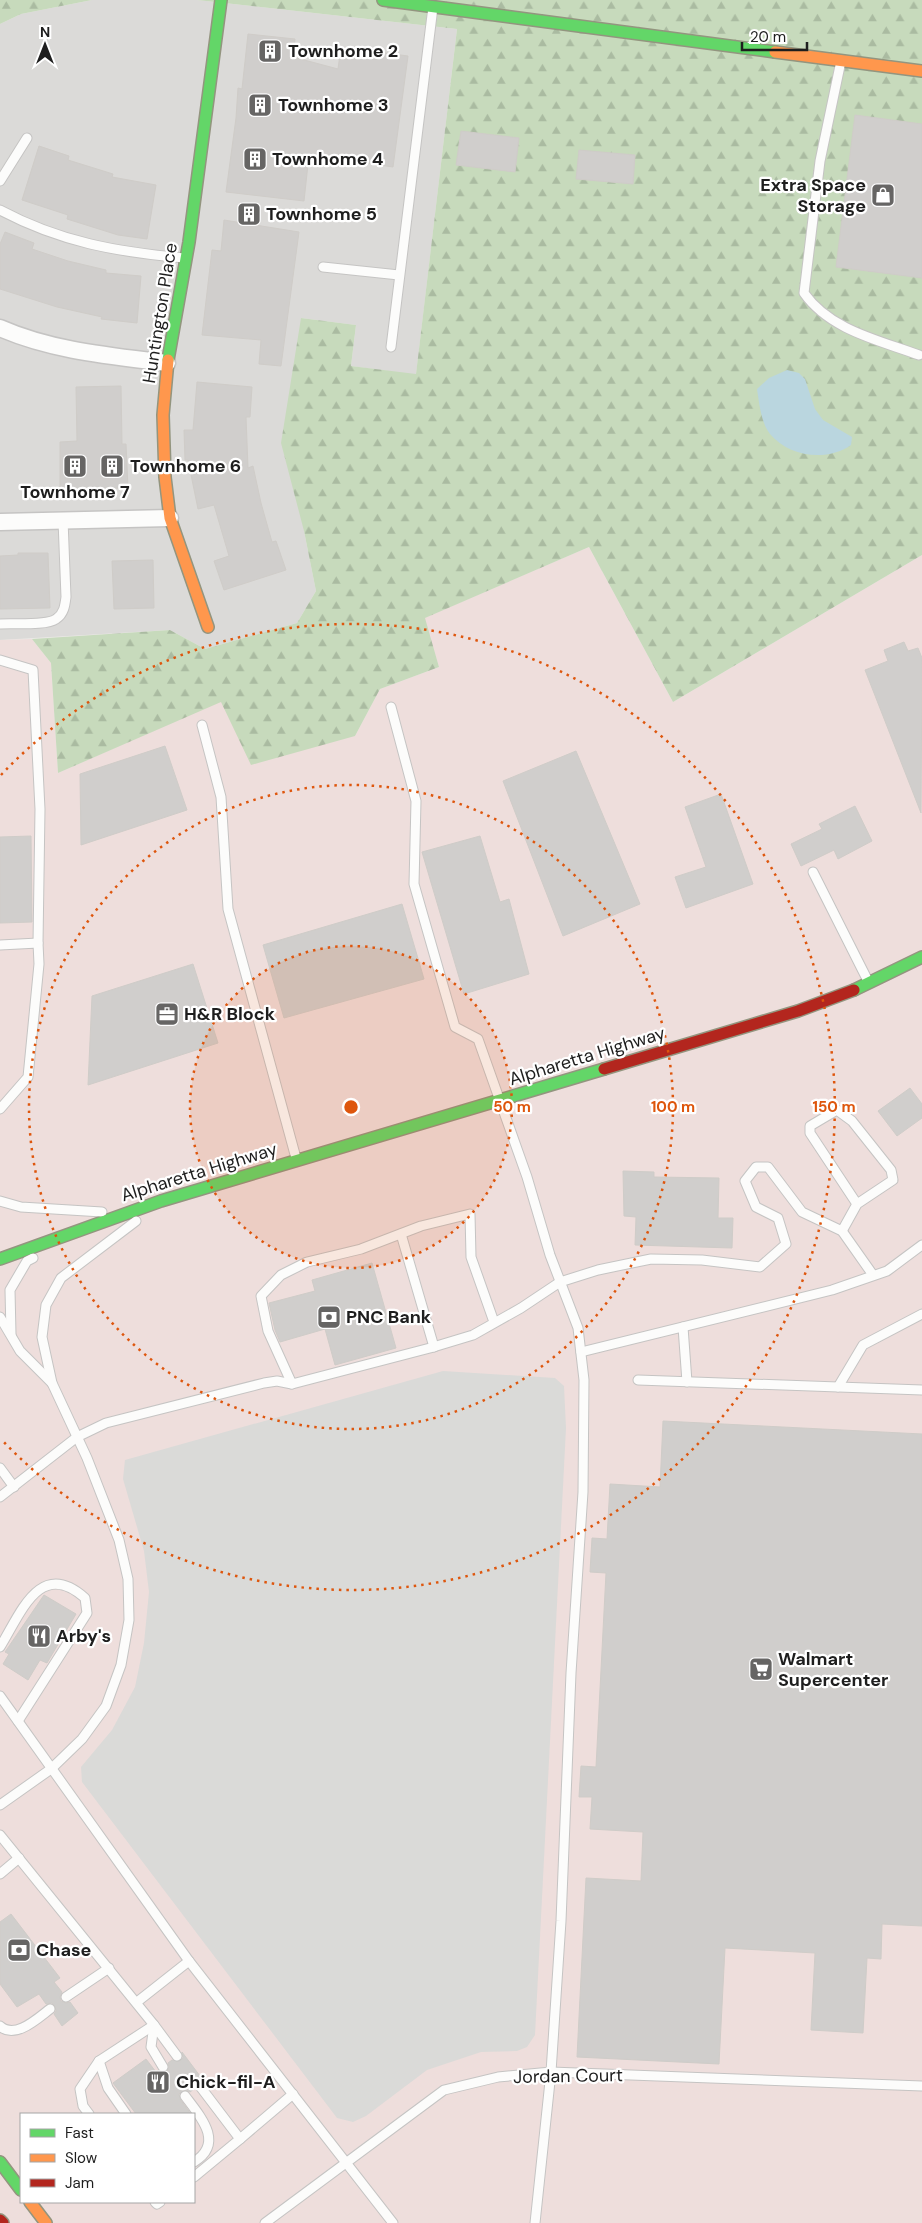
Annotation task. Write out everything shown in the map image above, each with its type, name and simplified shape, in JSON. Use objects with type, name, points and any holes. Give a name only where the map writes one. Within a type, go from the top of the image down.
[{"type":"street","name":"Huntington Place","points":[[208,627],[170,518],[165,477],[163,415],[167,362],[186,259],[221,0]]},
{"type":"street","points":[[383,0],[922,71]]},
{"type":"street","points":[[0,328],[51,344],[104,355],[167,362]]},
{"type":"street","points":[[0,522],[170,518]]},
{"type":"street","name":"Alpharetta Highway","points":[[0,1259],[161,1201],[798,1011],[869,984],[922,957]]},
{"type":"street","points":[[0,2162],[20,2189]]},
{"type":"street","points":[[31,2203],[46,2223]]},
{"type":"street","points":[[0,2220],[3,2223]]},
{"type":"lane","points":[[390,347],[433,7]]},
{"type":"lane","points":[[841,60],[820,161],[804,292],[814,307],[846,329],[919,355]]},
{"type":"lane","points":[[0,181],[27,138]]},
{"type":"lane","points":[[0,210],[50,233],[79,242],[144,255],[186,259]]},
{"type":"lane","points":[[323,267],[400,275]]},
{"type":"lane","points":[[0,624],[45,622],[56,620],[61,614],[66,597],[64,520]]},
{"type":"lane","points":[[0,660],[33,670],[40,809],[39,964],[28,1077],[0,1109]]},
{"type":"lane","points":[[391,707],[416,801],[414,884],[455,1027],[478,1038],[527,1177],[550,1255],[578,1328],[584,1380],[583,1492],[571,1673],[561,1921],[551,2072],[535,2223]]},
{"type":"lane","points":[[202,725],[221,798],[228,908],[297,1160]]},
{"type":"lane","points":[[813,872],[869,984]]},
{"type":"lane","points":[[0,945],[38,943]]},
{"type":"lane","points":[[842,1231],[857,1204],[893,1180],[891,1170],[852,1121],[837,1110],[810,1126],[813,1140],[857,1204]]},
{"type":"lane","points":[[0,1497],[77,1437],[106,1423],[264,1383],[277,1381],[292,1384],[434,1347],[472,1334],[521,1308],[560,1282],[598,1270],[651,1259],[702,1260],[760,1267],[786,1244],[778,1218],[756,1207],[745,1181],[756,1167],[768,1167],[802,1212],[842,1231],[873,1275]]},
{"type":"lane","points":[[0,1201],[21,1207],[39,1209],[127,1212]]},
{"type":"lane","points":[[0,1805],[51,1769],[82,1740],[106,1706],[121,1665],[129,1620],[128,1579],[119,1540],[77,1437],[52,1383],[42,1337],[46,1304],[61,1278],[161,1201]]},
{"type":"lane","points":[[292,1384],[268,1331],[261,1296],[281,1275],[307,1262],[361,1249],[420,1226],[470,1214],[471,1257],[494,1322]]},
{"type":"lane","points":[[11,1334],[10,1290],[27,1261],[98,1224]]},
{"type":"lane","points":[[401,1234],[434,1347]]},
{"type":"lane","points":[[581,1352],[832,1290],[887,1271],[922,1245]]},
{"type":"lane","points":[[838,1387],[863,1344],[922,1314]]},
{"type":"lane","points":[[0,1317],[20,1351],[52,1383]]},
{"type":"lane","points":[[683,1327],[687,1382]]},
{"type":"lane","points":[[638,1380],[922,1390]]},
{"type":"lane","points":[[0,1468],[14,1487]]},
{"type":"lane","points":[[0,1647],[30,1599],[41,1587],[56,1583],[74,1588],[85,1598],[87,1613],[18,1721]]},
{"type":"lane","points":[[0,1696],[189,1960],[393,2223]]},
{"type":"lane","points":[[0,1835],[137,2002],[177,2056]]},
{"type":"lane","points":[[0,1874],[19,1858]]},
{"type":"lane","points":[[137,2002],[189,1960]]},
{"type":"lane","points":[[66,1997],[109,1968]]},
{"type":"lane","points":[[0,2026],[3,2029],[11,2030],[27,2027],[50,2009]]},
{"type":"lane","points":[[88,2113],[83,2106],[80,2089],[99,2060],[154,2025]]},
{"type":"lane","points":[[154,2025],[151,2047],[163,2067]]},
{"type":"lane","points":[[99,2060],[108,2088],[125,2113]]},
{"type":"lane","name":"Jordan Court","points":[[265,2223],[444,2090],[498,2077],[551,2072],[922,2086]]},
{"type":"lane","points":[[199,2085],[240,2139]]},
{"type":"lane","points":[[195,2175],[293,2094]]},
{"type":"lane","points":[[185,2096],[206,2125],[209,2139],[207,2149],[195,2161]]},
{"type":"shaded area","points":[[92,0],[197,0],[457,29],[416,375],[351,366],[356,325],[301,318],[304,531],[316,591],[297,623],[205,649],[170,630],[0,640],[0,24],[21,14]]},
{"type":"shaded area","points":[[589,547],[673,702],[922,555],[922,2223],[0,2223],[0,640],[32,639],[51,663],[58,773],[221,701],[355,736],[380,689],[439,667],[424,618]]},
{"type":"shaded area","points":[[443,1371],[555,1378],[564,1386],[566,1428],[535,2035],[527,2047],[517,2051],[481,2052],[427,2070],[366,2116],[353,2122],[337,2118],[82,1782],[81,1767],[112,1730],[135,1687],[144,1643],[149,1592],[144,1551],[123,1479],[125,1460]]},
{"type":"green space","points":[[0,0],[92,0],[21,14],[0,24]]},
{"type":"green space","points":[[197,0],[922,0],[922,555],[673,702],[589,547],[425,618],[439,667],[380,689],[355,736],[251,765],[221,702],[58,773],[51,663],[32,639],[170,630],[205,649],[297,623],[316,591],[304,531],[281,443],[301,318],[356,325],[351,366],[416,374],[457,29]]},
{"type":"water","points":[[787,370],[799,373],[805,379],[815,409],[823,420],[852,437],[851,445],[831,454],[809,454],[787,448],[770,434],[762,418],[757,389],[769,378]]},
{"type":"building","points":[[248,34],[295,39],[293,57],[338,69],[341,47],[408,56],[393,167],[309,155],[304,201],[226,192],[238,88],[242,89]]},
{"type":"building","name":"Extra Space Storage","points":[[855,115],[922,124],[922,278],[836,267]]},
{"type":"building","points":[[461,131],[519,138],[515,172],[456,165]]},
{"type":"building","points":[[39,146],[69,156],[68,160],[113,174],[112,177],[156,185],[147,239],[118,235],[67,219],[68,215],[22,200]]},
{"type":"building","points":[[579,150],[635,155],[633,184],[576,179]]},
{"type":"building","points":[[224,220],[299,232],[281,366],[259,364],[261,340],[202,335],[212,250],[221,251]]},
{"type":"building","points":[[5,232],[34,243],[32,249],[68,261],[106,270],[106,273],[141,276],[137,323],[101,319],[102,317],[57,307],[0,289],[0,244]]},
{"type":"building","points":[[197,382],[252,387],[250,417],[246,417],[248,468],[253,466],[272,542],[276,541],[286,570],[224,590],[214,561],[229,556],[214,505],[198,509],[188,460],[185,460],[184,430],[193,430]]},
{"type":"building","points":[[121,386],[122,444],[126,444],[128,488],[60,489],[60,442],[77,441],[76,387]]},
{"type":"building","points":[[18,553],[48,553],[50,608],[0,609],[0,556],[18,555]]},
{"type":"building","points":[[153,560],[154,608],[114,609],[112,561]]},
{"type":"building","points":[[904,642],[908,651],[918,648],[922,658],[921,813],[865,670],[888,661],[884,650]]},
{"type":"building","points":[[165,746],[187,810],[81,845],[80,774]]},
{"type":"building","points":[[576,751],[640,904],[563,936],[503,781]]},
{"type":"building","points":[[721,794],[753,884],[686,908],[675,877],[706,867],[685,807]]},
{"type":"building","points":[[855,806],[872,841],[838,859],[834,850],[801,866],[791,844],[822,829],[819,824]]},
{"type":"building","points":[[31,836],[32,922],[0,923],[0,837]]},
{"type":"building","points":[[480,836],[500,902],[509,899],[529,974],[464,994],[422,852]]},
{"type":"building","points":[[402,904],[424,979],[284,1018],[263,945]]},
{"type":"building","points":[[193,964],[218,1043],[88,1085],[92,996]]},
{"type":"building","points":[[910,1088],[922,1104],[922,1118],[897,1136],[878,1111]]},
{"type":"building","points":[[623,1171],[654,1172],[654,1177],[719,1178],[718,1218],[733,1218],[732,1248],[635,1245],[636,1217],[624,1216]]},
{"type":"building","name":"PNC Bank","points":[[372,1263],[396,1348],[335,1365],[325,1329],[280,1342],[275,1330],[269,1303],[315,1291],[312,1280]]},
{"type":"building","name":"Walmart Supercenter","points":[[663,1421],[922,1434],[922,1926],[882,1924],[881,1959],[867,1958],[863,2033],[811,2030],[815,1953],[725,1948],[719,2064],[577,2057],[586,1878],[641,1881],[643,1832],[590,1829],[592,1797],[579,1797],[581,1766],[596,1767],[606,1573],[590,1572],[592,1538],[607,1539],[610,1484],[660,1487]]},
{"type":"building","name":"Arby's","points":[[44,1595],[76,1614],[47,1663],[40,1660],[28,1680],[3,1664],[9,1654],[5,1652]]},
{"type":"building","name":"Chase","points":[[11,1914],[60,1978],[54,1982],[62,1992],[61,2001],[70,2002],[78,2013],[62,2026],[54,2014],[56,2011],[55,2006],[52,2003],[46,2004],[39,1994],[17,2007],[0,1984],[0,1922]]},
{"type":"building","name":"Chick-fil-A","points":[[182,2052],[203,2080],[196,2080],[193,2083],[194,2089],[190,2092],[184,2090],[179,2094],[180,2099],[190,2113],[135,2113],[113,2083],[146,2059],[156,2072],[158,2070],[166,2073],[169,2067],[168,2063],[172,2060],[180,2061],[183,2058]]},
{"type":"traffic: fast","points":[[168,360],[189,242],[221,0]]},
{"type":"traffic: fast","points":[[383,0],[775,52]]},
{"type":"traffic: fast","points":[[854,990],[922,957]]},
{"type":"traffic: fast","points":[[0,1259],[161,1201],[604,1069]]},
{"type":"traffic: fast","points":[[0,2162],[20,2189]]},
{"type":"traffic: slow","points":[[775,52],[922,71]]},
{"type":"traffic: slow","points":[[168,360],[163,415],[165,477],[170,518],[208,627]]},
{"type":"traffic: slow","points":[[31,2203],[46,2223]]},
{"type":"traffic: jam","points":[[604,1069],[798,1011],[854,990]]},
{"type":"traffic: jam","points":[[0,2220],[3,2223]]},
{"type":"place","name":"Townhome 2","points":[[270,51]]},
{"type":"place","name":"Townhome 3","points":[[260,105]]},
{"type":"place","name":"Townhome 4","points":[[255,159]]},
{"type":"place","name":"Extra Space Storage","points":[[883,195]]},
{"type":"place","name":"Townhome 5","points":[[249,214]]},
{"type":"place","name":"Townhome 7","points":[[75,466]]},
{"type":"place","name":"Townhome 6","points":[[112,466]]},
{"type":"place","name":"H&R Block","points":[[167,1014]]},
{"type":"place","name":"PNC Bank","points":[[329,1317]]},
{"type":"place","name":"Arby's","points":[[39,1636]]},
{"type":"place","name":"Walmart Supercenter","points":[[761,1669]]},
{"type":"place","name":"Chase","points":[[19,1950]]},
{"type":"place","name":"Chick-fil-A","points":[[158,2082]]}]
